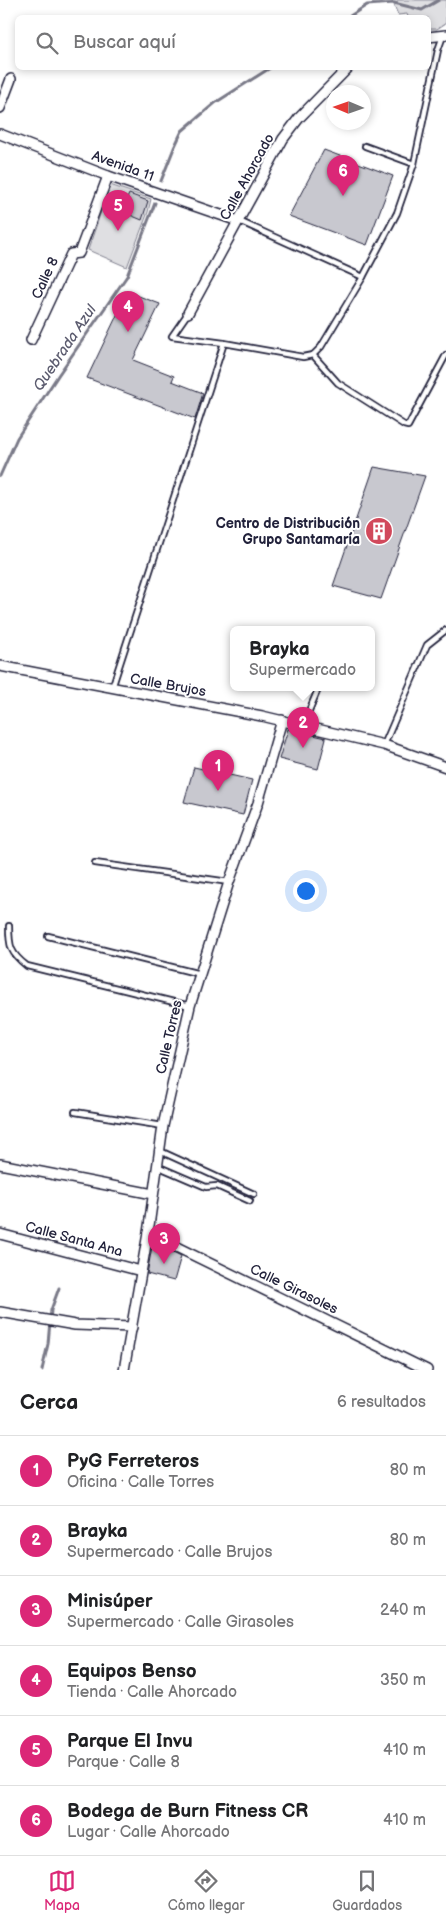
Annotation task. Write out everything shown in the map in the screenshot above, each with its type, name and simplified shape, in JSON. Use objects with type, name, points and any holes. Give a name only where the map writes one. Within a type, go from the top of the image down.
[{"type":"street","points":[[431,37],[444,35]]},
{"type":"street","name":"Calle Ahorcado","points":[[188,313],[283,139],[299,118],[346,70]]},
{"type":"street","points":[[0,108],[11,79]]},
{"type":"street","name":"Avenida 11","points":[[0,134],[108,176],[238,221]]},
{"type":"street","name":"Calle 8","points":[[31,340],[72,254],[78,253],[108,176]]},
{"type":"street","name":"Calle Brujos","points":[[0,666],[282,720],[384,745],[446,767]]},
{"type":"street","name":"Calle Torres","points":[[124,1370],[148,1233],[163,1126],[190,1006],[229,882],[258,803],[282,720]]},
{"type":"street","points":[[0,1164],[153,1194]]},
{"type":"street","name":"Calle Girasoles","points":[[148,1233],[427,1370]]},
{"type":"street","name":"Calle Santa Ana","points":[[0,1234],[141,1271]]},
{"type":"street","points":[[0,1312],[75,1324],[132,1326]]},
{"type":"lane","points":[[188,313],[172,336],[304,357],[313,354],[321,347],[363,277],[397,213],[414,164],[438,50],[444,35]]},
{"type":"lane","points":[[365,146],[414,164]]},
{"type":"lane","points":[[238,221],[363,277]]},
{"type":"lane","points":[[112,688],[224,343]]},
{"type":"lane","points":[[313,354],[338,383],[408,426],[446,355]]},
{"type":"lane","points":[[384,745],[427,645],[446,630]]},
{"type":"lane","points":[[303,726],[317,691]]},
{"type":"lane","points":[[95,863],[229,882]]},
{"type":"lane","points":[[9,926],[9,943],[15,957],[27,966],[190,1006]]},
{"type":"lane","points":[[48,936],[200,974]]},
{"type":"lane","points":[[75,1112],[163,1126]]},
{"type":"lane","points":[[159,1151],[254,1194]]},
{"type":"lane","points":[[157,1166],[206,1187],[217,1186],[250,1201]]},
{"type":"shaded area","points":[[392,0],[446,0],[446,23],[437,29],[431,29],[431,15],[398,15]]},
{"type":"shaded area","points":[[110,185],[151,199],[127,267],[88,250]]},
{"type":"building","points":[[324,150],[393,176],[367,245],[289,216]]},
{"type":"building","points":[[129,194],[148,201],[142,220],[130,215],[132,211],[123,208]]},
{"type":"building","points":[[128,292],[160,304],[133,360],[174,376],[172,381],[203,393],[195,419],[87,378]]},
{"type":"building","name":"Centro de Distribución Grupo Santamaría","points":[[374,467],[425,476],[381,599],[333,586]]},
{"type":"building","points":[[288,729],[326,738],[318,769],[279,759]]},
{"type":"building","points":[[194,767],[252,780],[243,815],[184,802]]},
{"type":"building","points":[[152,1247],[171,1251],[181,1256],[174,1281],[147,1274]]},
{"type":"waterway","name":"Quebrada Azul","points":[[352,15],[367,5],[394,3],[422,10],[439,0]]},
{"type":"waterway","name":"Quebrada Azul","points":[[161,181],[182,131],[215,103],[267,70]]},
{"type":"waterway","name":"Quebrada Azul","points":[[0,476],[17,438],[127,276],[155,203]]},
{"type":"waterway","points":[[42,1370],[48,1344],[51,1310],[59,1288]]},
{"type":"place","name":"Bodega de Burn Fitness CR","points":[[343,196]]},
{"type":"place","name":"Parque El Invu","points":[[118,231]]},
{"type":"place","name":"Equipos Benso","points":[[128,332]]},
{"type":"place","name":"Centro de Distribución Grupo Santamaría","points":[[379,531]]},
{"type":"place","name":"Brayka","points":[[303,748]]},
{"type":"place","name":"PyG Ferreteros","points":[[218,791]]},
{"type":"place","name":"Minisúper","points":[[164,1264]]}]
